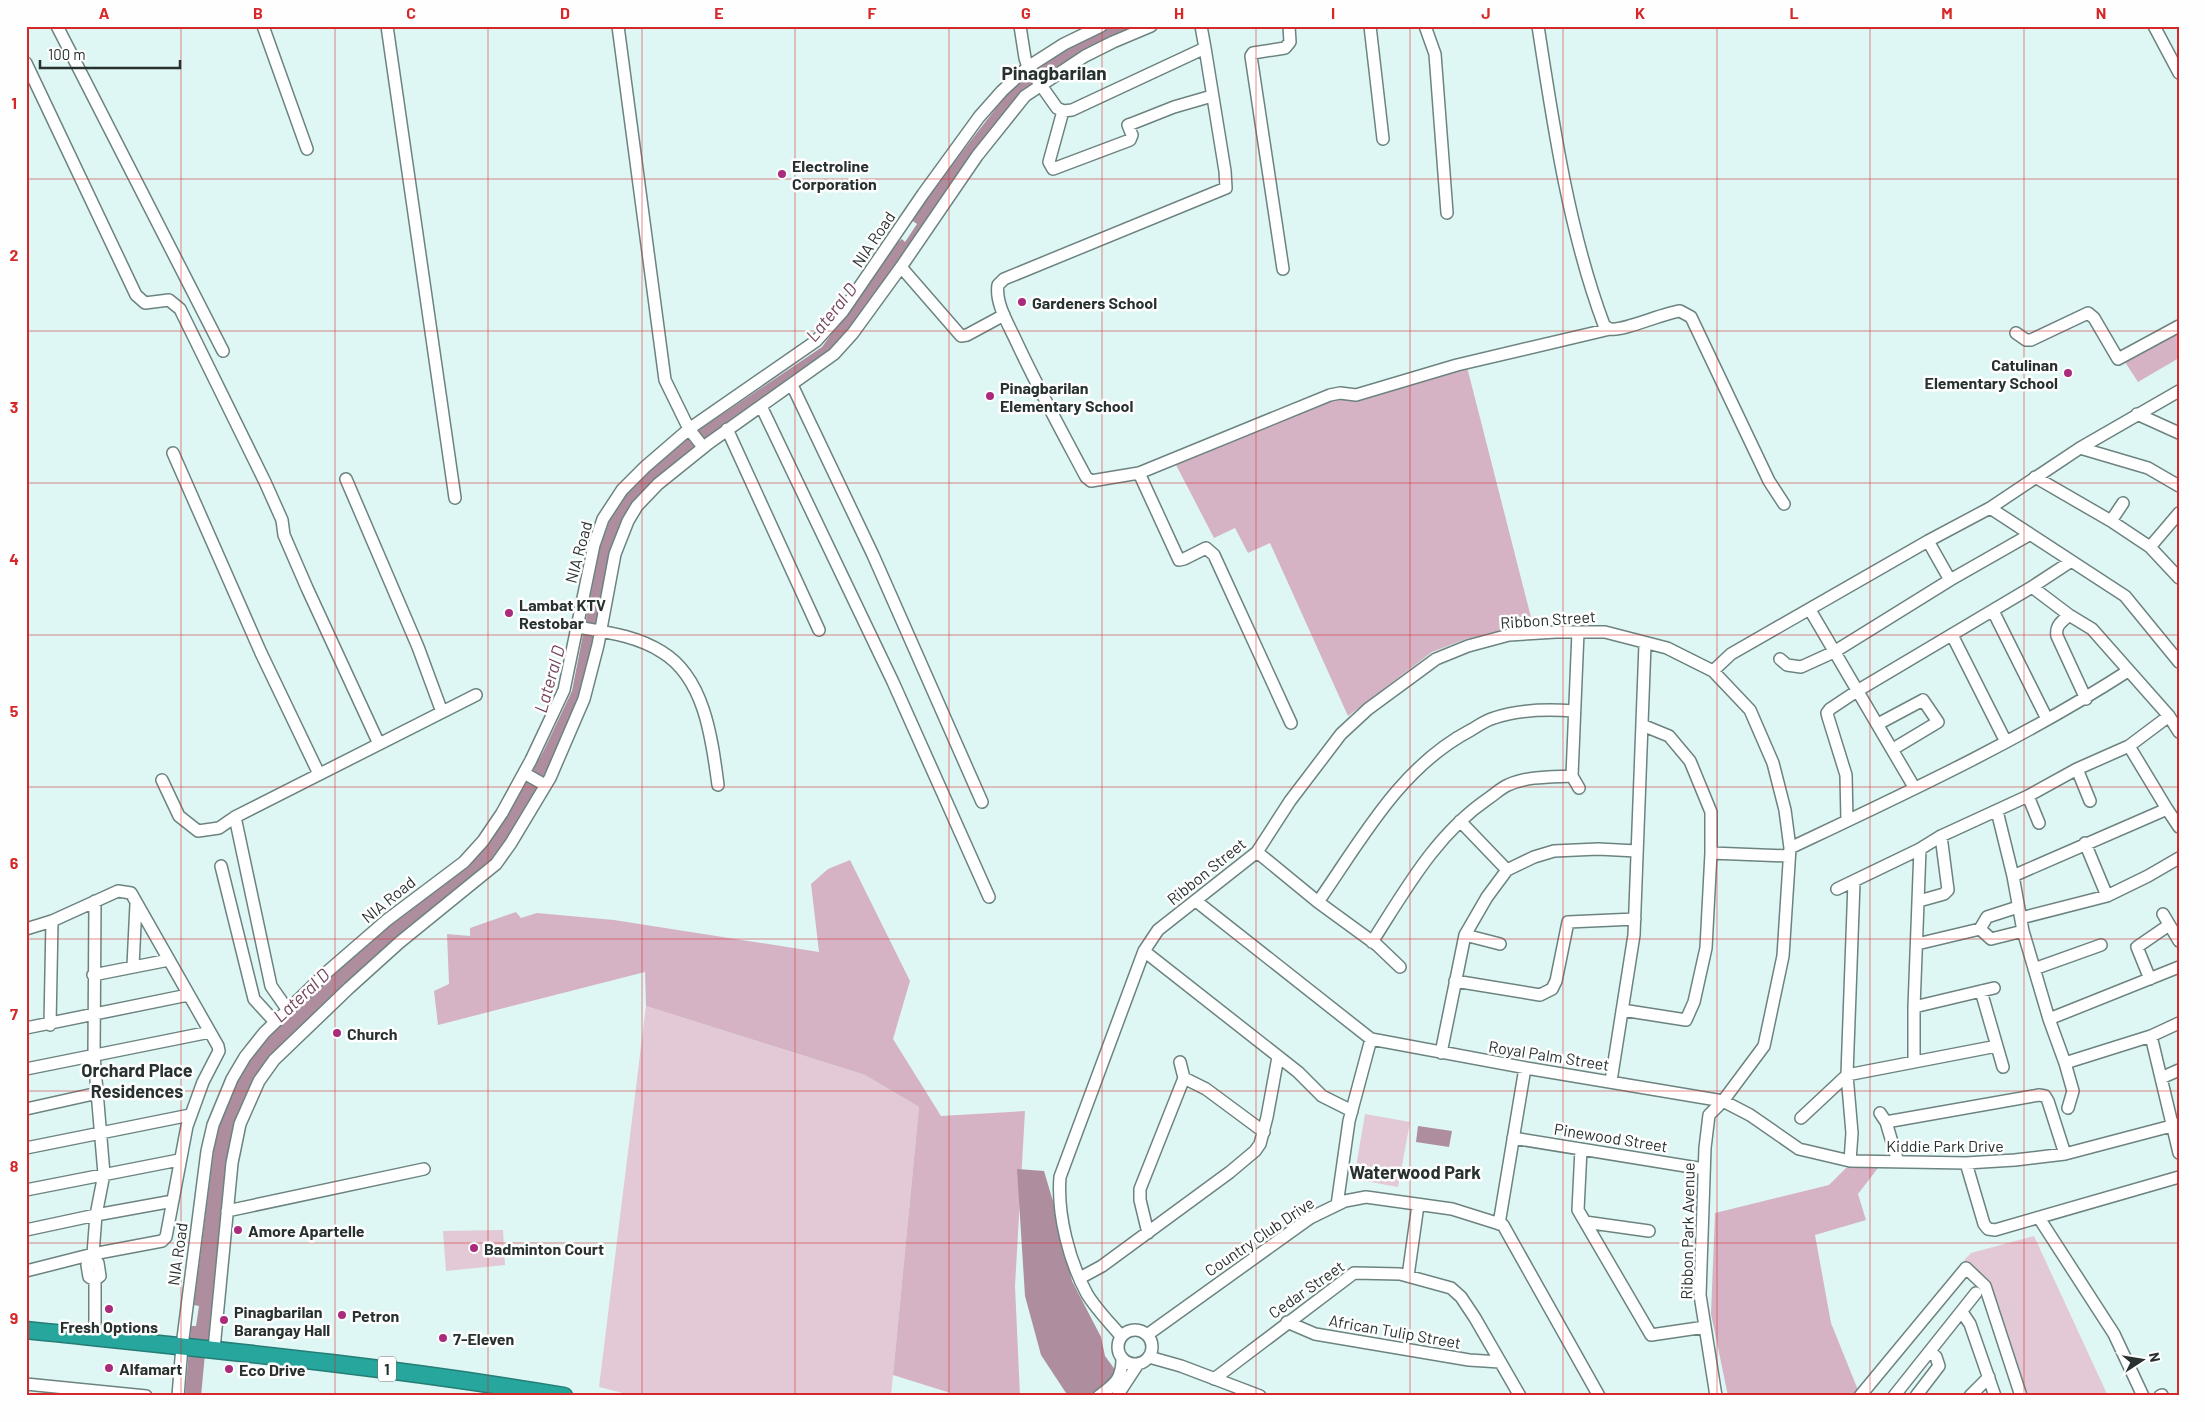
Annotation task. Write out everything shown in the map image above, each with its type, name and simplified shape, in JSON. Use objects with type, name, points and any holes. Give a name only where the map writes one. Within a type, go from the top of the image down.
[{"type":"highway","name":"1","points":[[26,1330],[212,1349],[470,1380],[564,1396]]},
{"type":"street","points":[[57,26],[223,351]]},
{"type":"street","points":[[263,26],[307,149]]},
{"type":"street","points":[[388,26],[455,498]]},
{"type":"street","points":[[618,26],[665,380],[691,432],[702,445]]},
{"type":"street","points":[[1020,26],[1025,58],[1030,69],[1057,108],[1064,111],[1072,110],[1115,91],[1205,48]]},
{"type":"street","name":"NIA Road","points":[[178,1396],[207,1151],[213,1125],[232,1078],[245,1057],[287,1009],[387,920],[475,852],[502,813],[527,774],[590,629],[594,545],[603,519],[628,484],[645,467],[816,341],[846,311],[899,250],[979,117],[1002,91],[1064,44],[1101,26]]},
{"type":"street","points":[[1201,26],[1225,171],[1226,188],[1004,279],[998,285],[997,292],[1004,315],[1041,395],[1086,477],[1091,481],[1140,473],[1330,395],[1340,393],[1356,395],[1457,365],[1620,328],[1680,310],[1690,317],[1769,481],[1784,504]]},
{"type":"street","points":[[1283,269],[1251,56],[1253,53],[1285,48],[1290,42],[1289,26]]},
{"type":"street","points":[[1370,26],[1383,139]]},
{"type":"street","points":[[1425,26],[1435,54],[1447,213]]},
{"type":"street","points":[[1538,26],[1546,78],[1580,252],[1604,325],[1610,329]]},
{"type":"street","points":[[2154,26],[2179,73]]},
{"type":"street","points":[[1004,315],[967,335],[961,336],[901,267],[899,250],[1025,96],[1040,84],[1092,52],[1147,27]]},
{"type":"street","points":[[26,63],[136,295],[145,303],[169,300],[180,310],[265,482],[282,520],[284,535],[307,588],[379,744]]},
{"type":"street","points":[[1064,111],[1049,162],[1053,168],[1130,140],[1132,135],[1128,125],[1174,106],[1212,96]]},
{"type":"street","points":[[212,1349],[232,1163],[240,1124],[258,1081],[274,1060],[349,988],[400,942],[496,864],[511,843],[544,784],[584,699],[590,629],[614,554],[628,521],[646,495],[702,445],[792,386],[834,354],[901,267]]},
{"type":"street","points":[[846,311],[860,321]]},
{"type":"street","points":[[2016,333],[2026,340],[2031,340],[2088,313],[2094,318],[2118,359],[2179,326]]},
{"type":"street","points":[[792,386],[873,555],[982,802]]},
{"type":"street","points":[[1713,671],[1732,654],[1928,541],[1990,508],[2080,448],[2179,391]]},
{"type":"street","points":[[760,406],[893,682],[989,897]]},
{"type":"street","points":[[2137,414],[2179,433]]},
{"type":"street","points":[[727,429],[819,630]]},
{"type":"street","points":[[2080,448],[2148,468],[2179,486]]},
{"type":"street","points":[[173,453],[261,652],[319,774]]},
{"type":"street","points":[[1140,473],[1179,560],[1206,548],[1214,555],[1291,723]]},
{"type":"street","points":[[2035,477],[2111,521],[2150,547],[2179,578]]},
{"type":"street","points":[[346,479],[418,647],[442,712]]},
{"type":"street","points":[[2111,521],[2123,503]]},
{"type":"street","points":[[1990,508],[2070,562],[2125,596],[2179,662]]},
{"type":"street","points":[[2150,547],[2179,513]]},
{"type":"street","points":[[1780,659],[1786,665],[1801,667],[1834,652],[1950,580],[2029,535]]},
{"type":"street","points":[[1928,541],[1950,580]]},
{"type":"street","points":[[1847,821],[1846,775],[1827,713],[1857,691],[1993,611],[2070,562]]},
{"type":"street","points":[[2032,587],[2069,615],[2092,629],[2128,672],[2169,716],[2179,732]]},
{"type":"street","points":[[1810,610],[1914,787]]},
{"type":"street","points":[[1993,611],[2047,719]]},
{"type":"street","points":[[2069,615],[2058,625],[2056,630],[2057,636],[2086,699]]},
{"type":"street","points":[[590,629],[636,640],[662,651],[677,662],[704,713],[713,748],[718,785]]},
{"type":"street","points":[[1578,632],[1572,776],[1579,788]]},
{"type":"street","name":"Ribbon Street","points":[[1121,1336],[1088,1295],[1080,1278],[1064,1231],[1059,1191],[1060,1177],[1144,951],[1158,930],[1257,852],[1290,801],[1341,734],[1368,709],[1436,659],[1468,646],[1509,635],[1605,632],[1645,644],[1667,648],[1713,671],[1750,710],[1766,746],[1773,763],[1785,810],[1789,852]]},
{"type":"street","points":[[1952,635],[2006,742]]},
{"type":"street","points":[[1611,1081],[1634,935],[1645,644]]},
{"type":"street","points":[[1711,853],[1789,852],[2006,742],[2086,699],[2128,672]]},
{"type":"street","points":[[162,780],[179,816],[198,831],[219,828],[235,817],[476,694]]},
{"type":"street","points":[[1878,724],[1923,700],[1938,722],[1893,749]]},
{"type":"street","points":[[1318,902],[1386,804],[1415,770],[1452,740],[1494,718],[1543,709],[1574,711]]},
{"type":"street","points":[[1837,888],[1854,882],[1920,849],[1941,836],[2028,796],[2077,769],[2129,746],[2169,716]]},
{"type":"street","points":[[1622,1010],[1689,1024],[1706,948],[1711,853],[1711,812],[1690,760],[1670,736],[1642,725]]},
{"type":"street","points":[[2129,746],[2179,827]]},
{"type":"street","points":[[2077,769],[2090,801]]},
{"type":"street","points":[[527,774],[544,784]]},
{"type":"street","points":[[1372,942],[1415,874],[1448,831],[1470,811],[1508,785],[1539,778],[1572,776]]},
{"type":"street","points":[[2028,796],[2039,823]]},
{"type":"street","points":[[2013,876],[2085,843],[2167,809]]},
{"type":"street","points":[[1997,811],[2013,876],[2023,932],[2073,1091],[2068,1108]]},
{"type":"street","points":[[235,817],[271,986],[287,1009]]},
{"type":"street","points":[[1460,821],[1507,870]]},
{"type":"street","points":[[1919,901],[1944,894],[1948,890],[1941,836]]},
{"type":"street","points":[[2085,843],[2107,896]]},
{"type":"street","points":[[1441,1053],[1465,936],[1487,897],[1507,870],[1534,857],[1554,851],[1598,849],[1638,851]]},
{"type":"street","points":[[1914,1062],[1914,1007],[1920,849]]},
{"type":"street","points":[[1257,852],[1318,902],[1372,942],[1400,967]]},
{"type":"street","name":"Ribbon Park Avenue","points":[[1716,1396],[1700,1295],[1704,1169],[1709,1115],[1723,1101],[1764,1046],[1784,956],[1789,852]]},
{"type":"street","points":[[2021,918],[2107,896],[2179,858]]},
{"type":"street","points":[[221,866],[254,999],[275,1022]]},
{"type":"street","points":[[1850,1161],[1852,1133],[1847,1075],[1854,882]]},
{"type":"street","points":[[26,929],[52,921],[95,901],[124,891],[131,893],[220,1051],[203,1082],[190,1115],[179,1160],[166,1237],[162,1241],[26,1270]]},
{"type":"street","points":[[95,901],[93,975],[96,1015],[94,1056],[104,1174],[96,1215],[93,1256],[98,1263],[100,1276],[95,1280],[95,1337]]},
{"type":"street","points":[[1196,901],[1370,1039],[1352,1111],[1337,1205]]},
{"type":"street","points":[[133,966],[136,904]]},
{"type":"street","points":[[1917,944],[1980,929],[1987,917],[2018,907]]},
{"type":"street","points":[[2163,914],[2179,940]]},
{"type":"street","points":[[1455,980],[1553,995],[1552,989],[1556,981],[1564,918],[1635,919]]},
{"type":"street","points":[[50,1025],[52,921]]},
{"type":"street","points":[[2150,979],[2137,947],[2169,925]]},
{"type":"street","points":[[1980,929],[1991,939],[2023,932]]},
{"type":"street","points":[[1465,936],[1500,944]]},
{"type":"street","points":[[2034,969],[2101,944]]},
{"type":"street","points":[[1144,951],[1278,1057],[1322,1096],[1352,1111]]},
{"type":"street","points":[[93,975],[169,960]]},
{"type":"street","points":[[2049,1019],[2179,967]]},
{"type":"street","points":[[1914,1007],[1994,988]]},
{"type":"street","points":[[1981,991],[2003,1067]]},
{"type":"street","points":[[26,1028],[50,1025],[188,995]]},
{"type":"street","points":[[2065,1063],[2151,1036],[2179,1023]]},
{"type":"street","points":[[26,1069],[210,1032]]},
{"type":"street","points":[[2151,1036],[2175,1125],[2179,1153]]},
{"type":"street","name":"Royal Palm Street","points":[[1370,1039],[1525,1068],[1723,1101]]},
{"type":"street","points":[[1801,1118],[1847,1075],[1997,1046]]},
{"type":"street","points":[[1080,1278],[1102,1266],[1148,1233],[1255,1151],[1260,1144],[1264,1132],[1278,1057]]},
{"type":"street","points":[[1148,1233],[1140,1200],[1140,1188],[1184,1078],[1180,1062]]},
{"type":"street","points":[[1525,1068],[1499,1224],[1503,1225],[1599,1396]]},
{"type":"street","points":[[2161,1078],[2179,1070]]},
{"type":"street","points":[[1184,1078],[1206,1089],[1264,1132]]},
{"type":"street","points":[[26,1109],[98,1093]]},
{"type":"street","points":[[1898,1162],[1883,1117],[2039,1095],[2045,1096],[2048,1101],[2065,1154]]},
{"type":"street","name":"Kiddie Park Drive","points":[[1723,1101],[1750,1115],[1799,1149],[1850,1161],[1966,1163],[2015,1160],[2065,1154],[2175,1125]]},
{"type":"street","points":[[26,1148],[190,1115]]},
{"type":"street","name":"Pinewood Street","points":[[1513,1138],[1704,1169]]},
{"type":"street","points":[[1581,1149],[1572,1201],[1651,1335],[1704,1327]]},
{"type":"street","points":[[26,1190],[179,1160]]},
{"type":"street","points":[[1966,1163],[1984,1224],[1988,1229],[1995,1230],[2179,1177]]},
{"type":"street","points":[[227,1211],[424,1169]]},
{"type":"street","name":"Country Club Drive","points":[[1147,1335],[1310,1218],[1345,1201],[1366,1197],[1452,1209],[1499,1224]]},
{"type":"street","points":[[26,1230],[173,1201]]},
{"type":"street","points":[[1408,1276],[1418,1205]]},
{"type":"street","points":[[2039,1218],[2114,1334],[2143,1396]]},
{"type":"street","points":[[1585,1222],[1649,1231]]},
{"type":"street","points":[[1860,1396],[1966,1268],[1985,1286],[2021,1396]]},
{"type":"street","name":"Cedar Street","points":[[1214,1378],[1354,1273],[1382,1272],[1408,1276],[1451,1288],[1461,1297],[1500,1362],[1514,1394]]},
{"type":"street","points":[[1894,1396],[1976,1293]]},
{"type":"street","points":[[1962,1312],[1970,1324],[1995,1396]]},
{"type":"street","name":"African Tulip Street","points":[[1287,1322],[1315,1334],[1469,1360],[1500,1362]]},
{"type":"street","points":[[1099,1396],[1115,1384],[1122,1372],[1122,1358],[1117,1347],[1121,1336],[1130,1330],[1135,1330],[1147,1335],[1152,1348],[1149,1357],[1138,1364],[1117,1396]]},
{"type":"street","points":[[1916,1396],[1939,1366],[1930,1351]]},
{"type":"street","points":[[1149,1357],[1214,1378],[1260,1396]]},
{"type":"street","points":[[1122,1358],[1132,1364],[1138,1364]]},
{"type":"street","points":[[1970,1396],[1989,1377]]},
{"type":"street","points":[[26,1384],[146,1396]]},
{"type":"shaded area","name":"Lateral D","points":[[1114,26],[1137,26],[1080,52],[1045,79],[939,205],[866,310],[834,351],[747,411],[733,418],[734,420],[625,515],[613,547],[593,648],[577,704],[554,761],[525,815],[491,862],[303,1025],[236,1122],[212,1329],[205,1354],[201,1396],[185,1396],[191,1326],[196,1326],[199,1306],[194,1305],[216,1133],[226,1102],[248,1060],[266,1036],[387,926],[450,877],[513,803],[543,752],[572,691],[600,547],[611,517],[621,502],[647,473],[693,434],[822,347],[897,243],[902,239],[905,242],[917,224],[910,219],[1007,94],[1029,74],[1070,47]]},
{"type":"shaded area","points":[[2179,328],[2179,358],[2138,382],[2123,359]]},
{"type":"shaded area","points":[[1467,367],[1533,625],[1466,639],[1432,652],[1348,716],[1270,543],[1248,553],[1235,528],[1214,538],[1174,461],[1311,405]]},
{"type":"shaded area","points":[[850,860],[910,981],[893,1039],[941,1116],[1025,1111],[1015,1286],[1020,1396],[960,1396],[893,1375],[919,1107],[865,1075],[646,1006],[645,972],[438,1025],[434,991],[449,984],[447,934],[470,936],[470,928],[516,912],[521,918],[537,913],[614,920],[819,952],[811,884],[828,869]]},
{"type":"shaded area","points":[[646,1006],[865,1075],[919,1107],[891,1396],[635,1396],[599,1387]]},
{"type":"shaded area","points":[[1365,1114],[1410,1122],[1398,1187],[1354,1179]]},
{"type":"shaded area","points":[[1418,1126],[1452,1131],[1449,1147],[1416,1142]]},
{"type":"shaded area","points":[[1855,1163],[1878,1168],[1858,1194],[1866,1220],[1815,1235],[1831,1323],[1858,1390],[1853,1396],[1728,1396],[1711,1314],[1715,1213],[1829,1185],[1846,1168]]},
{"type":"shaded area","points":[[1017,1169],[1044,1171],[1055,1208],[1072,1281],[1101,1337],[1105,1356],[1119,1375],[1102,1391],[1091,1395],[1068,1396],[1041,1355],[1025,1296]]},
{"type":"shaded area","name":"Badminton Court","points":[[503,1230],[505,1265],[446,1271],[443,1231]]},
{"type":"shaded area","points":[[2034,1236],[2108,1396],[2026,1396],[1996,1310],[1990,1282],[1964,1260],[1971,1253]]},
{"type":"waterway","name":"Lateral D","points":[[614,510],[639,485]]},
{"type":"place","name":"Electroline Corporation","points":[[782,174]]},
{"type":"place","name":"Gardeners School","points":[[1022,302]]},
{"type":"place","name":"Catulinan Elementary School","points":[[2068,373]]},
{"type":"place","name":"Pinagbarilan Elementary School","points":[[990,396]]},
{"type":"place","name":"Lambat KTV Restobar","points":[[509,613]]},
{"type":"place","name":"Church","points":[[337,1033]]},
{"type":"place","name":"Amore Apartelle","points":[[238,1230]]},
{"type":"place","name":"Badminton Court","points":[[474,1248]]},
{"type":"place","name":"Fresh Options","points":[[109,1309]]},
{"type":"place","name":"Petron","points":[[342,1315]]},
{"type":"place","name":"Pinagbarilan Barangay Hall","points":[[224,1320]]},
{"type":"place","name":"7-Eleven","points":[[443,1338]]},
{"type":"place","name":"Alfamart","points":[[109,1368]]},
{"type":"place","name":"Eco Drive","points":[[229,1369]]},
{"type":"district","name":"Pinagbarilan","points":[[1054,72]]},
{"type":"district","name":"Orchard Place Residences","points":[[137,1080]]},
{"type":"district","name":"Waterwood Park","points":[[1415,1172]]}]
